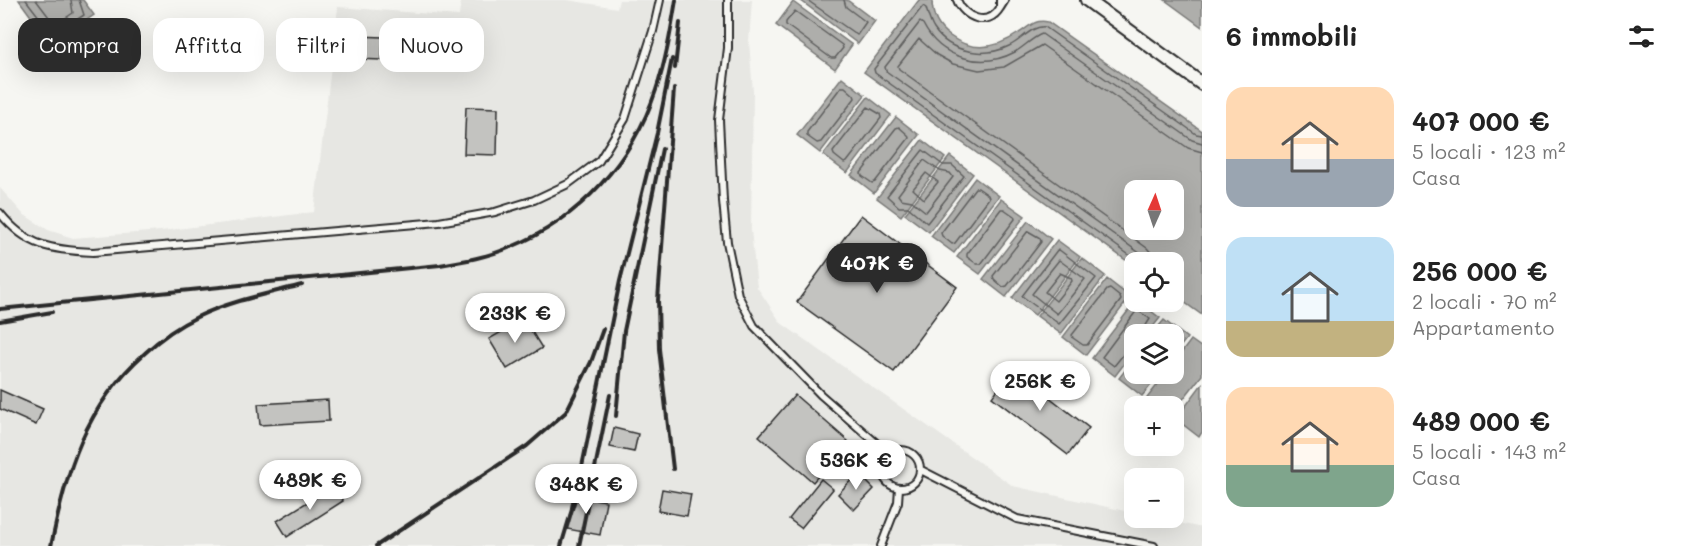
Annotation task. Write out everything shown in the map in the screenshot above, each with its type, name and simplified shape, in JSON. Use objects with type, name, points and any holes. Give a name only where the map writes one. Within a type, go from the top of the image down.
[{"type":"street","points":[[1087,0],[1202,84]]},
{"type":"lane","points":[[0,213],[14,230],[33,242],[57,250],[93,252],[139,250],[439,222],[495,212],[534,200],[568,184],[599,161],[625,119],[653,31],[660,0]]},
{"type":"lane","points":[[728,0],[728,48],[719,120],[727,242],[738,295],[754,326],[821,395],[889,454]]},
{"type":"lane","points":[[957,0],[960,8],[966,14],[980,20],[996,14],[1005,0]]},
{"type":"lane","points":[[1000,0],[1000,8]]},
{"type":"lane","points":[[907,450],[917,458],[921,470],[916,481],[905,488],[899,488],[884,477],[882,465],[889,454],[894,451],[907,450]]},
{"type":"lane","points":[[921,470],[1017,519],[1154,546]]},
{"type":"lane","points":[[881,546],[898,502],[899,488]]},
{"type":"shaded area","points":[[461,0],[567,0],[617,8],[619,0],[752,0],[749,42],[753,92],[751,230],[757,287],[781,323],[1013,486],[1124,511],[1124,528],[1184,528],[1184,524],[1202,528],[1202,546],[0,546],[0,188],[23,214],[48,230],[73,238],[161,231],[314,212],[330,72],[367,72],[367,18],[337,18],[338,7],[459,16]]},
{"type":"water","points":[[19,0],[83,0],[94,15],[90,18],[32,18]]},
{"type":"water","points":[[800,0],[847,0],[875,21],[858,44]]},
{"type":"water","points":[[919,0],[932,0],[933,11],[942,29],[967,45],[994,45],[1040,21],[1048,22],[1202,131],[1202,315],[1184,302],[1184,252],[1124,252],[1124,259],[864,72]]},
{"type":"water","points":[[1165,0],[1202,0],[1202,27]]},
{"type":"water","points":[[793,2],[852,45],[835,69],[776,25]]},
{"type":"water","points":[[842,77],[865,95],[820,153],[797,135]]},
{"type":"water","points":[[868,97],[891,115],[847,173],[823,155]]},
{"type":"water","points":[[896,117],[919,135],[874,193],[851,175]]},
{"type":"water","points":[[922,140],[945,158],[901,216],[877,198]]},
{"type":"water","points":[[950,156],[973,174],[929,232],[905,214]]},
{"type":"water","points":[[975,178],[999,196],[954,253],[931,236]]},
{"type":"water","points":[[1001,199],[1025,216],[980,274],[957,257]]},
{"type":"water","points":[[1028,221],[1051,239],[1006,297],[983,279]]},
{"type":"water","points":[[1057,240],[1080,257],[1035,315],[1012,298]]},
{"type":"water","points":[[1082,258],[1105,276],[1061,334],[1037,316]]},
{"type":"water","points":[[1107,279],[1124,292],[1124,305],[1086,355],[1063,337]]},
{"type":"water","points":[[1127,312],[1152,312],[1160,318],[1155,324],[1124,324],[1124,364],[1115,376],[1092,358]]},
{"type":"water","points":[[1191,340],[1202,348],[1202,375],[1184,398],[1184,396],[1149,396],[1158,384],[1184,384],[1184,349]]},
{"type":"water","points":[[1124,372],[1124,382],[1119,378]]},
{"type":"water","points":[[1127,384],[1152,384],[1142,396]]},
{"type":"water","points":[[1202,384],[1202,432],[1199,437],[1184,425],[1184,408]]},
{"type":"building","points":[[367,36],[379,37],[379,60],[367,59]]},
{"type":"building","points":[[466,107],[498,108],[497,155],[464,154]]},
{"type":"building","points":[[861,215],[957,287],[894,372],[797,302]]},
{"type":"building","points":[[524,319],[542,348],[507,369],[489,339]]},
{"type":"building","points":[[1013,369],[1089,428],[1068,455],[992,397]]},
{"type":"building","points":[[0,390],[43,409],[36,425],[0,409]]},
{"type":"building","points":[[795,395],[848,441],[813,482],[759,436]]},
{"type":"building","points":[[328,400],[329,421],[260,425],[258,404]]},
{"type":"building","points":[[614,428],[638,434],[634,452],[610,447]]},
{"type":"building","points":[[858,473],[874,489],[854,510],[838,494]]},
{"type":"building","points":[[821,479],[833,489],[801,528],[789,519]]},
{"type":"building","points":[[333,486],[343,501],[287,537],[277,521]]},
{"type":"building","points":[[662,489],[691,494],[687,516],[658,511]]},
{"type":"building","points":[[573,495],[606,501],[600,535],[567,529]]},
{"type":"railway","points":[[0,309],[440,265],[485,256],[511,247],[560,220],[601,184],[618,163],[646,116],[656,90],[676,0]]},
{"type":"railway","points":[[675,68],[680,23]]},
{"type":"railway","points":[[561,546],[576,496],[620,281],[657,133],[672,59]]},
{"type":"railway","points":[[673,469],[659,349],[658,300],[674,89]]},
{"type":"railway","points":[[616,416],[624,331],[662,149]]},
{"type":"railway","points":[[51,546],[64,491],[81,441],[107,395],[124,374],[145,353],[183,324],[235,302],[302,285]]},
{"type":"railway","points":[[0,321],[52,312]]},
{"type":"railway","points":[[376,546],[527,446],[566,412],[591,362],[603,329]]},
{"type":"railway","points":[[579,546],[610,395]]}]
